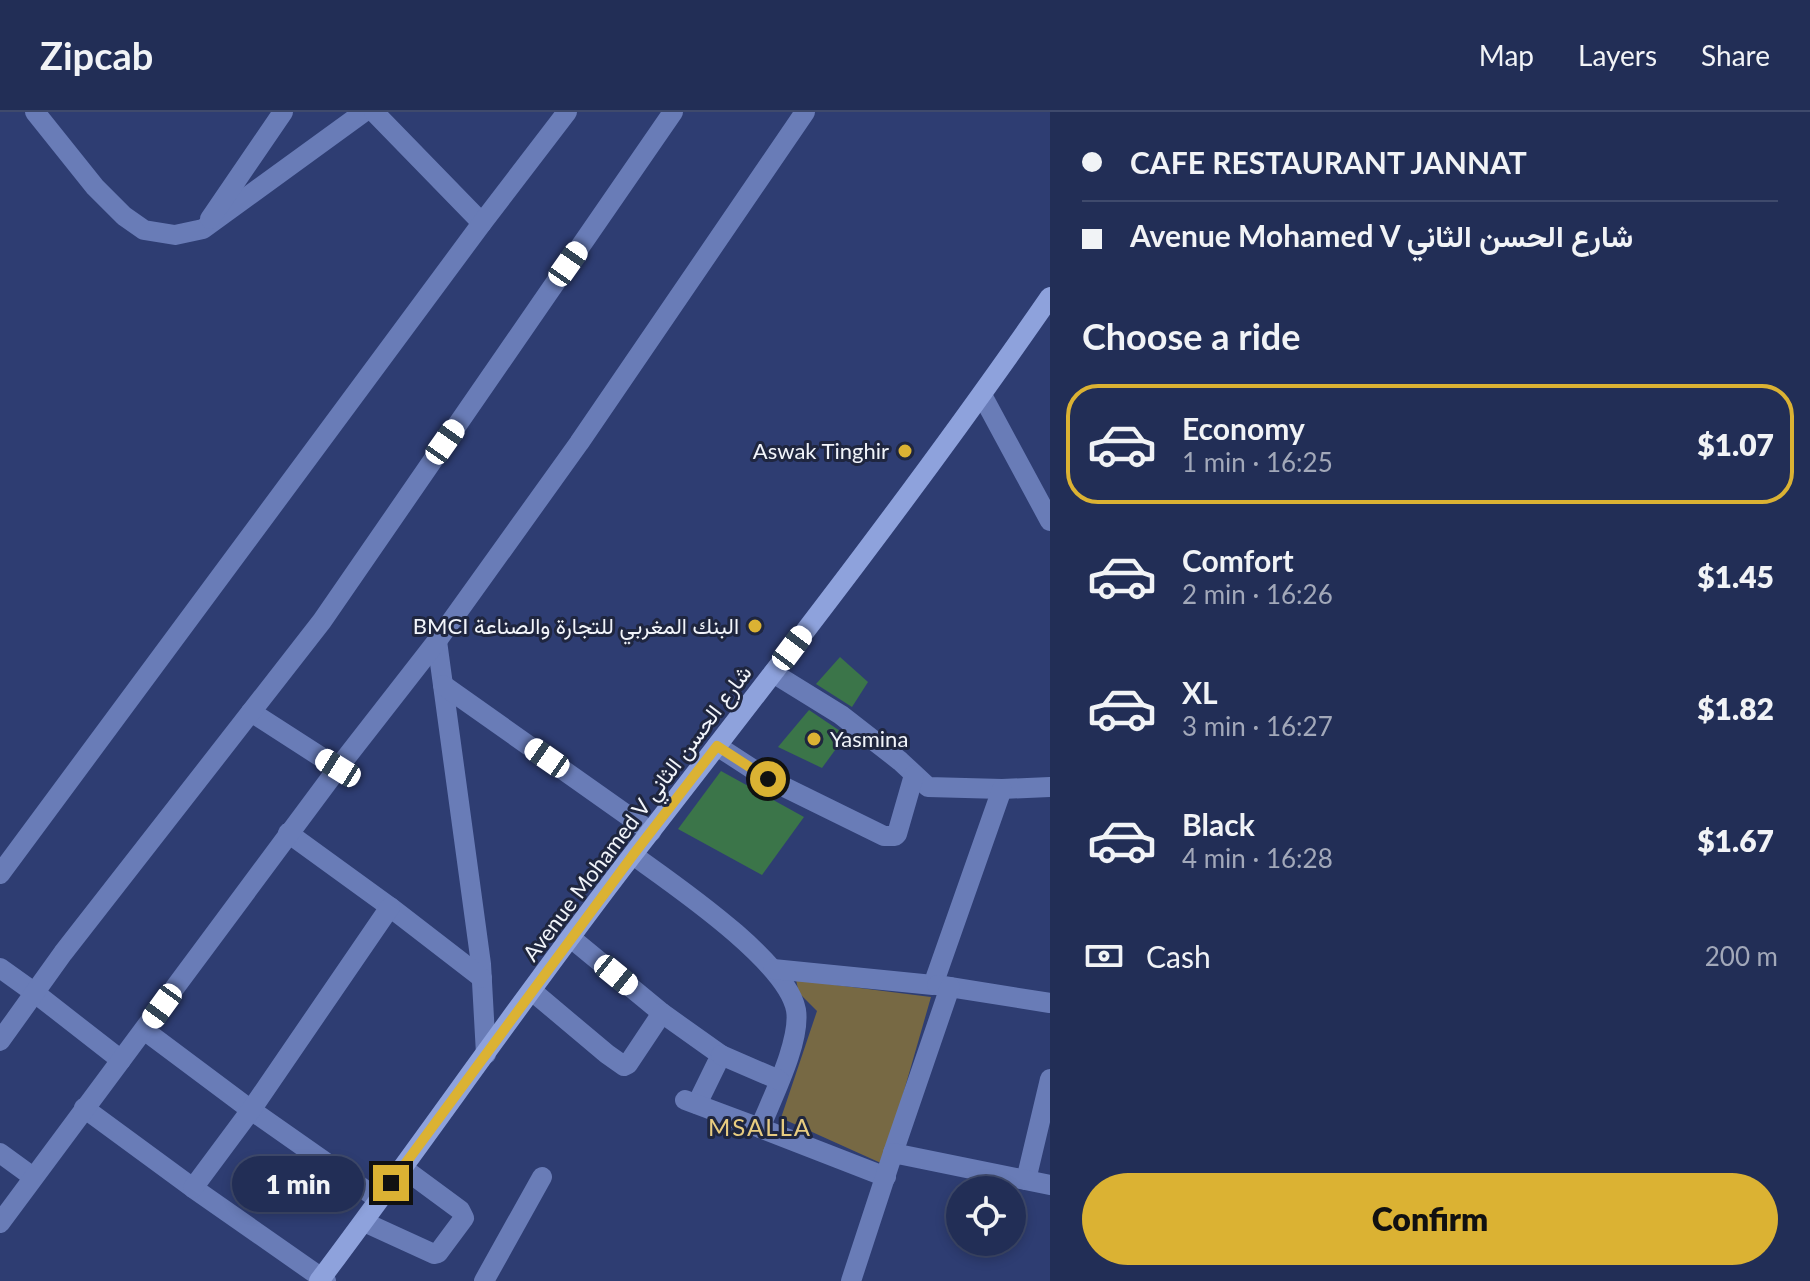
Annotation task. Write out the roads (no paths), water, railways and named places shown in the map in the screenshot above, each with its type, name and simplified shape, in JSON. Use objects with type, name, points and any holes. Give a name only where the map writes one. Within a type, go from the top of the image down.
[{"type":"main road","name":"Avenue Mohamed V شارع الحسن الثاني","points":[[322,1280],[378,1199],[571,938],[982,395],[1050,297]]},
{"type":"street","points":[[35,112],[95,187],[124,216],[144,230],[175,235],[203,229],[364,112]]},
{"type":"street","points":[[203,229],[283,112]]},
{"type":"street","points":[[374,112],[482,223]]},
{"type":"street","points":[[0,874],[567,112]]},
{"type":"street","points":[[0,1041],[63,953],[322,621],[673,112]]},
{"type":"street","points":[[0,1223],[288,833],[437,641],[579,443],[805,112]]},
{"type":"street","points":[[982,395],[1050,521]]},
{"type":"street","points":[[437,641],[482,978],[486,1054]]},
{"type":"street","points":[[773,673],[841,715],[928,787],[1050,787]]},
{"type":"street","points":[[443,685],[651,832]]},
{"type":"street","points":[[251,712],[338,768]]},
{"type":"street","points":[[717,746],[768,779],[884,836],[897,834],[914,775]]},
{"type":"street","points":[[851,1281],[886,1177],[1002,789]]},
{"type":"street","points":[[288,833],[482,978]]},
{"type":"street","points":[[633,855],[715,915],[773,969],[790,996],[796,1011],[794,1040],[760,1128]]},
{"type":"street","points":[[193,1188],[251,1110],[390,907]]},
{"type":"street","points":[[571,938],[662,1013],[721,1055],[779,1080]]},
{"type":"street","points":[[0,968],[121,1060]]},
{"type":"street","points":[[773,969],[941,986],[1050,1003]]},
{"type":"street","points":[[532,991],[624,1066],[662,1013]]},
{"type":"street","points":[[144,1030],[378,1199]]},
{"type":"street","points":[[721,1055],[691,1102],[886,1177]]},
{"type":"street","points":[[1050,1079],[1026,1180],[1050,1185]]},
{"type":"street","points":[[84,1108],[322,1280]]},
{"type":"street","points":[[0,1153],[33,1177]]},
{"type":"street","points":[[893,1153],[1006,1176]]},
{"type":"street","points":[[364,1222],[434,1254],[438,1253],[464,1218],[460,1210],[403,1168]]},
{"type":"street","points":[[484,1281],[542,1177]]},
{"type":"place","name":"Aswak Tinghir","points":[[905,451]]},
{"type":"place","name":"BMCI البنك المغربي للتجارة والصناعة","points":[[755,626]]},
{"type":"place","name":"Yasmina","points":[[814,739]]},
{"type":"district","name":"MSALLA","points":[[760,1128]]}]
